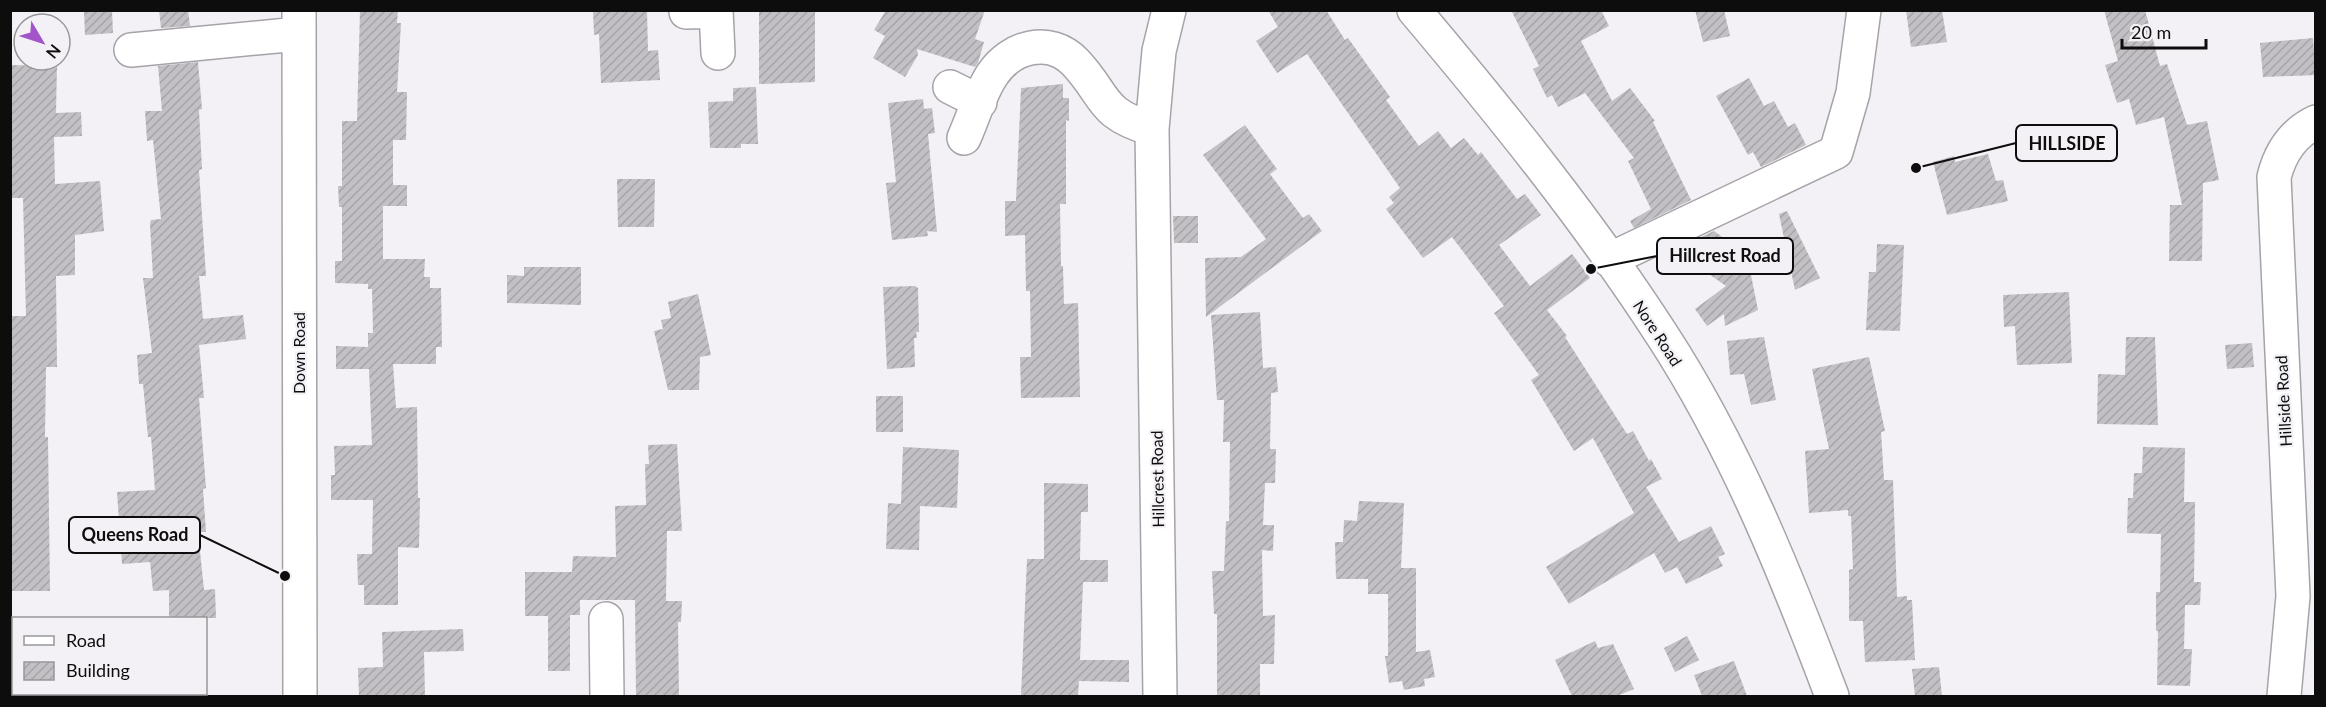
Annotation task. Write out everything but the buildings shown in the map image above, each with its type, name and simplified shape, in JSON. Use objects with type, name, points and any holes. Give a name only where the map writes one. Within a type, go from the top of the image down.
[{"type":"street","name":"Hillcrest Road","points":[[1160,696],[1152,129],[1159,51],[1169,10]]},
{"type":"street","name":"Nore Road","points":[[1414,10],[1524,146],[1663,336],[1718,432],[1782,564],[1832,696]]},
{"type":"street","points":[[1609,260],[1836,152],[1841,142],[1853,93],[1864,10]]},
{"type":"street","points":[[706,11],[717,53]]},
{"type":"street","points":[[131,50],[298,22]]},
{"type":"street","name":"Down Road","points":[[298,22],[300,696]]},
{"type":"street","points":[[964,138],[992,75],[1002,64],[1034,46],[1052,47],[1072,60],[1100,98],[1116,115],[1128,122],[1152,129]]},
{"type":"street","points":[[950,87],[980,102]]},
{"type":"street","name":"Hillside Road","points":[[2284,696],[2304,594],[2274,177],[2277,163],[2291,141],[2316,122]]},
{"type":"street","points":[[606,619],[607,696]]},
{"type":"street","points":[[591,653],[591,696]]},
{"type":"place","name":"HILLSIDE","points":[[1916,168]]},
{"type":"place","name":"Hillcrest Road","points":[[1591,269]]},
{"type":"place","name":"Queens Road","points":[[285,576]]}]
